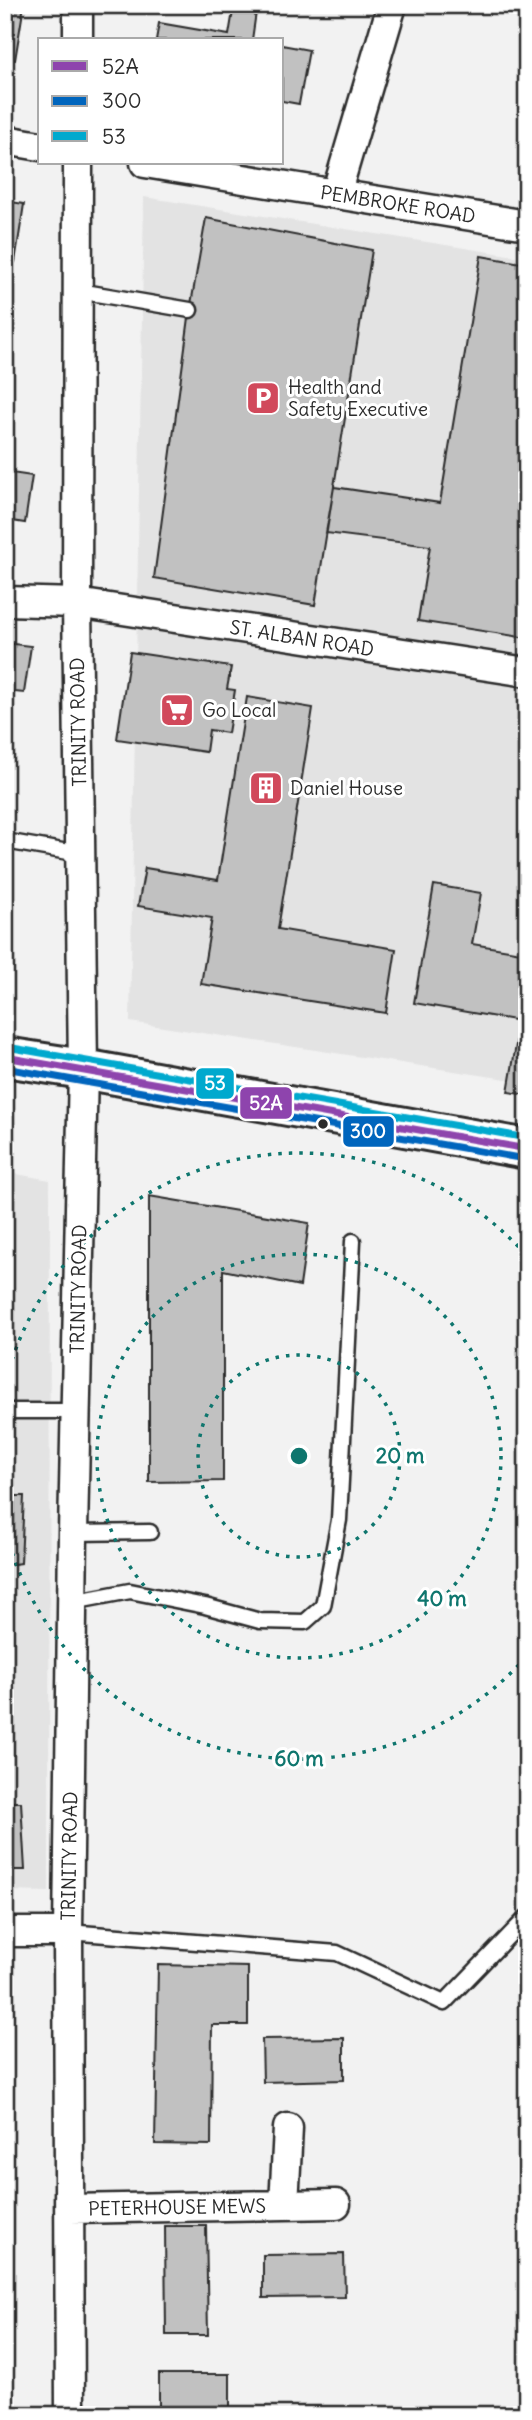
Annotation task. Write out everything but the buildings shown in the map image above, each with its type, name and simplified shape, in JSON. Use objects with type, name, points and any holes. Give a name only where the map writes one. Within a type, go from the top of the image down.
[{"type":"main road","points":[[5,1057],[527,1149]]},
{"type":"street","points":[[78,5],[78,38]]},
{"type":"street","points":[[336,194],[392,5]]},
{"type":"street","points":[[5,140],[38,146]]},
{"type":"street","name":"TRINITY ROAD","points":[[70,2415],[68,1932],[83,1069],[77,603],[78,164]]},
{"type":"street","name":"PEMBROKE ROAD","points":[[151,164],[527,225]]},
{"type":"street","name":"ST. ALBAN ROAD","points":[[5,601],[77,603],[527,673]]},
{"type":"street","points":[[5,1933],[68,1932]]},
{"type":"street","name":"PETERHOUSE MEWS","points":[[284,2205],[288,2128]]},
{"type":"street","name":"PETERHOUSE MEWS","points":[[71,2209],[336,2204]]},
{"type":"lane","points":[[79,291],[190,310]]},
{"type":"lane","points":[[5,841],[80,854]]},
{"type":"lane","points":[[72,1602],[130,1591],[205,1606],[260,1621],[305,1622],[323,1606],[339,1520],[353,1241]]},
{"type":"lane","points":[[5,1410],[76,1411]]},
{"type":"lane","points":[[73,1533],[150,1531]]},
{"type":"lane","points":[[68,1932],[337,1953],[444,2003],[527,1917]]},
{"type":"shaded area","points":[[144,197],[527,258],[527,1082],[130,1022]]},
{"type":"shaded area","points":[[5,1172],[50,1180],[49,1892],[5,1891]]},
{"type":"transit line","name":"53","points":[[7,1047],[527,1138]]},
{"type":"transit line","name":"52A","points":[[5,1057],[527,1149]]},
{"type":"transit line","name":"300","points":[[5,1068],[525,1159]]},
{"type":"place","name":"Health and Safety Executive","points":[[263,398]]},
{"type":"place","name":"Go Local","points":[[177,710]]},
{"type":"place","name":"Daniel House","points":[[266,788]]}]
